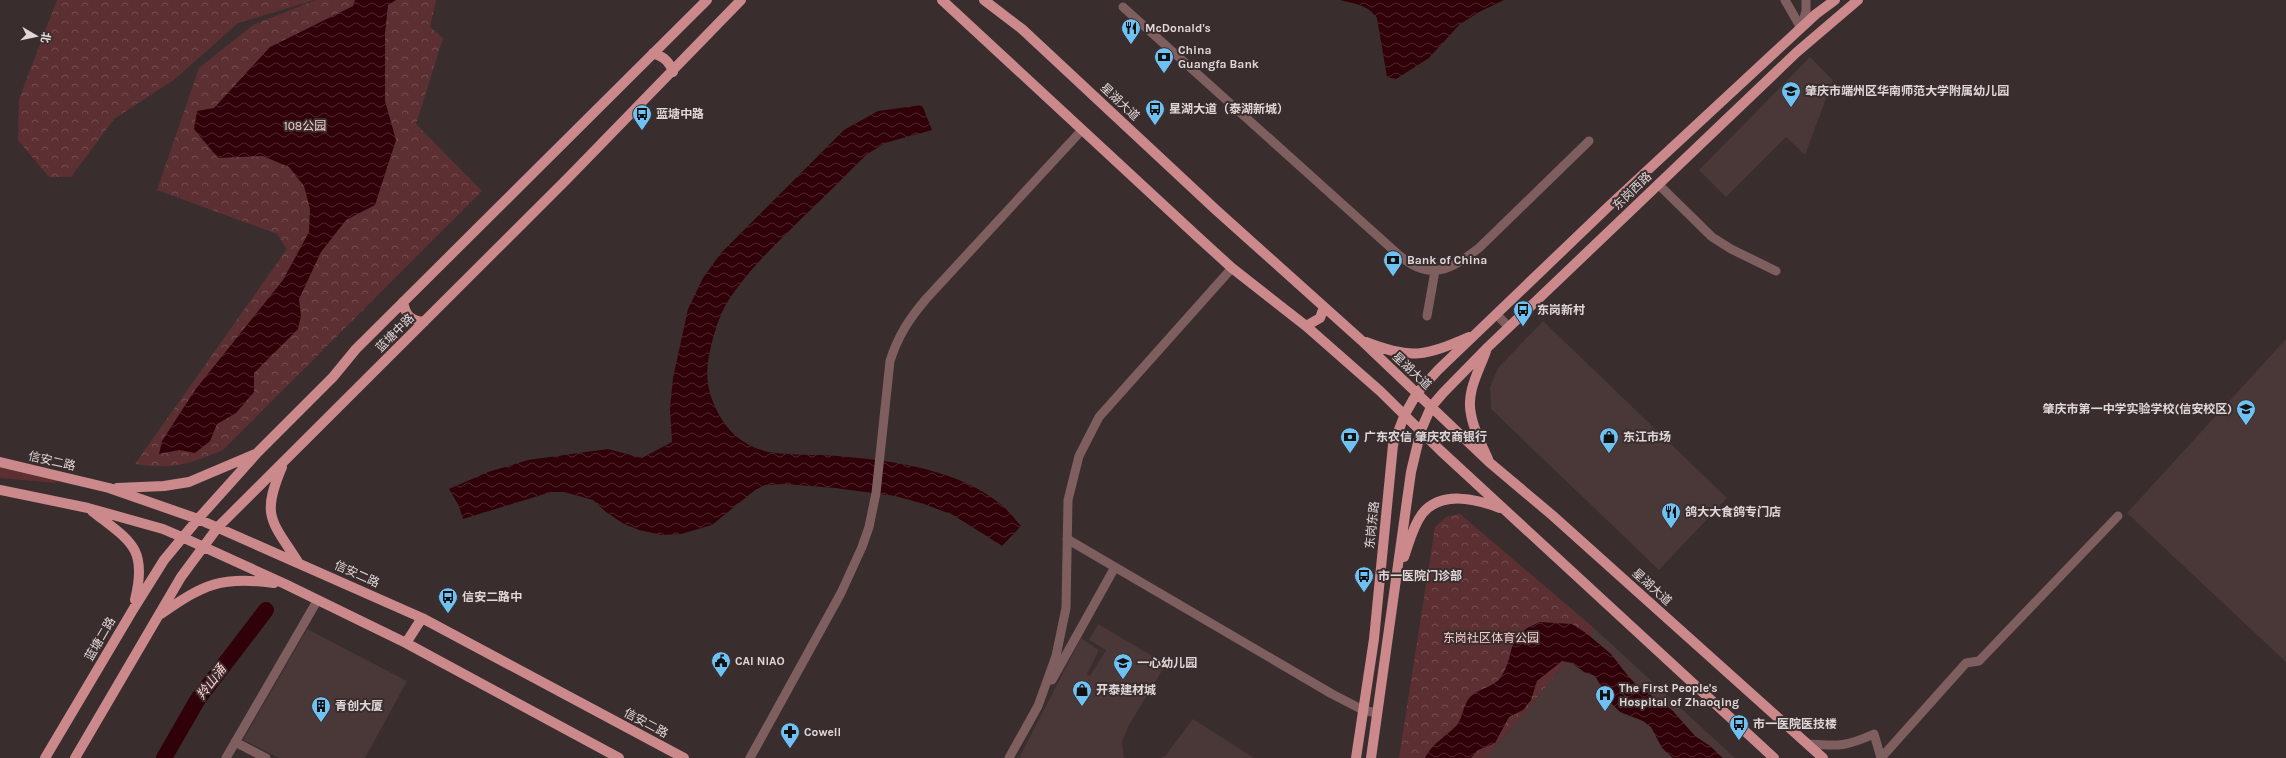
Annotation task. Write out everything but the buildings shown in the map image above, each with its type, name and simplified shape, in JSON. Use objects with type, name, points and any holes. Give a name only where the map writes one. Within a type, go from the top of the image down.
[{"type":"main road","name":"蓝塘中路","points":[[184,538],[198,518],[258,452],[403,302],[707,0]]},
{"type":"main road","name":"蓝塘中路","points":[[203,546],[218,527],[284,463],[673,72],[741,0]]},
{"type":"main road","points":[[942,0],[1081,131],[1232,268],[1306,326],[1405,414],[1505,510],[1774,758]]},
{"type":"main road","name":"星湖大道","points":[[984,0],[1022,29],[1215,209],[1360,340],[1489,462],[1557,520],[1824,758]]},
{"type":"main road","name":"东岗西路","points":[[1417,393],[1609,206],[1801,28],[1835,0]]},
{"type":"main road","name":"东岗西路","points":[[1431,407],[1488,347],[1658,184],[1797,52],[1858,0]]},
{"type":"main road","points":[[653,53],[663,57],[670,64],[673,72]]},
{"type":"main road","points":[[403,302],[405,313],[412,320],[424,322]]},
{"type":"main road","points":[[1306,326],[1320,318],[1324,307]]},
{"type":"main road","points":[[1360,340],[1394,352],[1413,355],[1437,351],[1475,335]]},
{"type":"main road","points":[[1488,347],[1473,385],[1470,405],[1471,415],[1489,462]]},
{"type":"main road","name":"东岗东路","points":[[1356,758],[1374,640],[1393,445],[1405,414],[1417,393]]},
{"type":"main road","points":[[1371,758],[1411,472],[1421,430],[1431,407]]},
{"type":"main road","points":[[109,488],[164,486],[189,482],[258,452]]},
{"type":"main road","name":"信安二路","points":[[0,462],[109,488],[198,518],[422,618],[684,758]]},
{"type":"main road","points":[[284,463],[272,492],[270,516],[277,532],[298,562]]},
{"type":"main road","points":[[0,490],[88,508],[163,529],[203,546],[406,643],[619,758]]},
{"type":"main road","points":[[1397,578],[1415,527],[1428,508],[1444,501],[1462,499],[1483,502],[1505,510]]},
{"type":"main road","points":[[88,508],[120,533],[135,551],[140,566],[141,579],[134,608]]},
{"type":"main road","name":"蓝塘二路","points":[[45,758],[164,560],[184,538]]},
{"type":"main road","points":[[75,758],[181,577],[203,546]]},
{"type":"main road","points":[[159,615],[195,591],[215,583],[247,579],[285,584]]},
{"type":"main road","points":[[406,643],[422,618]]},
{"type":"street","points":[[1785,0],[1801,28]]},
{"type":"street","points":[[1801,28],[1806,11],[1806,0]]},
{"type":"street","points":[[1123,7],[1405,260],[1423,270],[1434,271],[1447,269],[1459,263],[1479,248],[1590,141]]},
{"type":"street","points":[[750,758],[849,576],[869,527],[876,493],[890,361],[897,340],[906,323],[926,299],[1081,131]]},
{"type":"street","points":[[1658,184],[1712,237],[1731,249],[1776,271]]},
{"type":"street","points":[[1038,706],[1056,656],[1066,608],[1068,500],[1079,456],[1100,417],[1232,268]]},
{"type":"street","points":[[1427,316],[1434,271]]},
{"type":"street","points":[[1497,315],[1509,327]]},
{"type":"street","points":[[1881,758],[1966,663],[1979,661],[2118,516]]},
{"type":"street","points":[[1067,539],[1363,710],[1377,713]]},
{"type":"street","points":[[1010,758],[1115,567]]},
{"type":"street","points":[[226,758],[317,601]]},
{"type":"street","points":[[1808,744],[1840,746],[1851,744],[1874,734],[1881,758]]},
{"type":"street","points":[[235,742],[266,758]]},
{"type":"shaded area","name":"肇庆市端州区华南师范大学附属幼儿园","points":[[1810,57],[1833,80],[1805,155],[1786,137],[1726,197],[1699,170]]},
{"type":"shaded area","name":"东江市场","points":[[1543,321],[1727,498],[1659,570],[1491,409],[1490,387],[1498,368]]},
{"type":"shaded area","name":"肇庆市第一中学实验学校(信安校区)","points":[[2286,339],[2286,662],[2127,513]]},
{"type":"shaded area","name":"开泰建材城","points":[[1098,624],[1166,664],[1129,725],[1122,742],[1124,758],[1019,758],[1081,638],[1099,650],[1087,674],[1090,676],[1106,650],[1089,640]]},
{"type":"shaded area","points":[[307,629],[407,681],[365,758],[279,758],[243,740]]},
{"type":"shaded area","name":"The First People's Hospital of Zhaoqing","points":[[1595,629],[1735,758],[1486,758]]},
{"type":"shaded area","points":[[1193,719],[1254,758],[1160,758],[1165,756]]},
{"type":"green space","points":[[57,0],[314,0],[238,23],[175,79],[114,119],[71,177],[49,177],[18,140],[19,99]]},
{"type":"green space","name":"108公园","points":[[316,0],[436,0],[430,27],[443,38],[416,124],[482,191],[223,450],[200,459],[171,466],[149,466],[135,464],[287,249],[277,234],[157,190],[199,68],[253,25]]},
{"type":"green space","points":[[0,467],[57,479],[56,483],[0,478]]},
{"type":"green space","name":"东岗社区体育公园","points":[[1460,514],[1595,629],[1486,758],[1399,758],[1435,527],[1446,517]]},
{"type":"water","points":[[355,0],[396,0],[388,5],[385,33],[385,101],[396,140],[375,205],[346,220],[321,252],[299,299],[301,316],[298,329],[254,373],[254,392],[236,413],[217,424],[210,441],[195,453],[179,450],[159,454],[162,441],[195,390],[283,280],[309,232],[310,209],[304,186],[289,167],[263,156],[218,158],[194,129],[197,111],[214,108],[270,47],[353,6]]},
{"type":"water","points":[[1340,0],[1504,0],[1481,11],[1460,24],[1429,58],[1396,79],[1387,77],[1377,18],[1370,10],[1356,4]]},
{"type":"water","points":[[922,105],[932,130],[885,143],[866,155],[770,250],[735,290],[724,309],[712,341],[707,374],[709,387],[711,397],[717,411],[726,426],[738,438],[752,447],[769,452],[838,456],[903,464],[946,475],[967,483],[986,493],[1003,506],[1021,526],[1002,546],[953,515],[924,504],[895,496],[835,488],[785,484],[765,485],[755,490],[712,525],[681,534],[662,535],[639,530],[624,524],[606,512],[593,500],[564,492],[551,492],[463,519],[459,506],[449,489],[488,472],[528,460],[608,449],[642,458],[672,442],[670,408],[673,378],[688,309],[703,278],[721,253],[844,130],[878,111]]},
{"type":"water","points":[[1540,622],[1572,624],[1586,633],[1611,654],[1628,676],[1639,687],[1672,710],[1695,736],[1710,746],[1723,758],[1673,758],[1662,748],[1651,727],[1643,721],[1620,712],[1612,704],[1595,676],[1584,672],[1572,663],[1562,661],[1537,681],[1531,700],[1523,710],[1509,717],[1495,743],[1478,750],[1471,758],[1425,758],[1431,748],[1457,725],[1470,697],[1498,681],[1506,668],[1515,639],[1520,633]]},
{"type":"waterway","name":"羚山涌","points":[[164,758],[198,699],[266,610]]},
{"type":"place","name":"McDonald's","points":[[1131,45]]},
{"type":"place","name":"China Guangfa Bank","points":[[1164,74]]},
{"type":"place","name":"肇庆市端州区华南师范大学附属幼儿园","points":[[1791,108]]},
{"type":"place","name":"星湖大道（泰湖新城）","points":[[1155,126]]},
{"type":"place","name":"蓝塘中路","points":[[642,131]]},
{"type":"place","name":"Bank of China","points":[[1393,277]]},
{"type":"place","name":"东岗新村","points":[[1523,327]]},
{"type":"place","name":"肇庆市第一中学实验学校(信安校区)","points":[[2246,426]]},
{"type":"place","name":"广东农信 肇庆农商银行","points":[[1350,454]]},
{"type":"place","name":"东江市场","points":[[1609,454]]},
{"type":"place","name":"鸽大大食鸽专门店","points":[[1671,529]]},
{"type":"place","name":"市一医院门诊部","points":[[1364,593]]},
{"type":"place","name":"信安二路中","points":[[448,614]]},
{"type":"place","name":"CAI NIAO","points":[[721,678]]},
{"type":"place","name":"一心幼儿园","points":[[1123,680]]},
{"type":"place","name":"开泰建材城","points":[[1082,707]]},
{"type":"place","name":"The First People's Hospital of Zhaoqing","points":[[1605,712]]},
{"type":"place","name":"青创大厦","points":[[321,723]]},
{"type":"place","name":"市一医院医技楼","points":[[1739,741]]},
{"type":"place","name":"Cowell","points":[[790,749]]}]
